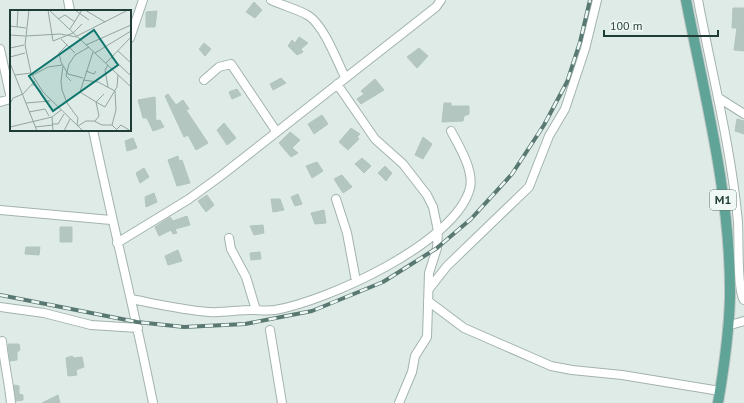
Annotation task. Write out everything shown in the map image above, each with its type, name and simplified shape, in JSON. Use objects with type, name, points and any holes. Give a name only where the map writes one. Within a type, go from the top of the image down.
[{"type":"main road","name":"M1","points":[[686,0],[714,142],[724,204],[729,268],[728,326],[718,403]]},
{"type":"street","points":[[68,0],[70,10]]},
{"type":"street","points":[[131,35],[143,0]]},
{"type":"street","points":[[271,0],[303,13],[314,20],[320,28],[345,77]]},
{"type":"street","points":[[117,243],[189,199],[436,7],[441,0]]},
{"type":"street","points":[[428,290],[447,266],[529,187],[549,136],[565,109],[586,49],[597,0]]},
{"type":"street","points":[[698,0],[711,70],[719,98],[734,177],[739,236],[740,286],[744,300]]},
{"type":"street","points":[[0,48],[10,94]]},
{"type":"street","points":[[204,80],[219,66],[231,64],[276,131]]},
{"type":"street","points":[[337,84],[376,139],[408,170],[434,207],[438,231],[437,248],[430,267],[426,337],[415,356],[412,372],[399,403]]},
{"type":"street","points":[[719,98],[744,114]]},
{"type":"street","points":[[0,102],[10,99]]},
{"type":"street","points":[[93,131],[117,243],[138,328],[153,403]]},
{"type":"street","points":[[131,299],[209,312],[276,310],[356,281],[404,256],[438,231],[461,204],[470,184],[465,159],[451,131]]},
{"type":"street","points":[[336,199],[346,233],[356,281]]},
{"type":"street","points":[[0,210],[112,220]]},
{"type":"street","points":[[229,238],[231,249],[246,277],[256,310]]},
{"type":"street","points":[[428,301],[464,328],[552,366],[572,370],[622,375],[720,391]]},
{"type":"street","points":[[0,307],[44,313],[91,325],[138,328]]},
{"type":"street","points":[[728,326],[744,322]]},
{"type":"street","points":[[270,330],[282,403]]},
{"type":"street","points":[[2,341],[11,403]]},
{"type":"building","points":[[254,2],[262,10],[255,18],[246,12]]},
{"type":"building","points":[[733,8],[744,8],[744,51],[734,50],[737,28],[732,28]]},
{"type":"building","points":[[157,11],[155,27],[146,27],[146,12]]},
{"type":"building","points":[[299,37],[308,43],[301,49],[303,52],[297,55],[288,46],[292,40],[295,43]]},
{"type":"building","points":[[204,43],[211,49],[205,56],[199,49]]},
{"type":"building","points":[[419,48],[428,56],[417,68],[407,57]]},
{"type":"building","points":[[281,78],[286,83],[273,90],[270,84]]},
{"type":"building","points":[[375,79],[384,90],[361,104],[357,99],[364,94],[361,91]]},
{"type":"building","points":[[237,89],[241,95],[232,99],[229,92]]},
{"type":"building","points":[[168,94],[176,105],[183,100],[189,109],[186,110],[208,143],[196,150],[188,135],[184,137],[165,96]]},
{"type":"building","points":[[155,97],[156,121],[160,120],[164,127],[153,131],[147,118],[143,118],[138,100]]},
{"type":"building","points":[[444,103],[451,103],[451,106],[469,106],[469,114],[464,116],[463,121],[442,122]]},
{"type":"building","points":[[322,115],[328,124],[314,134],[308,124]]},
{"type":"building","points":[[737,119],[744,121],[744,134],[735,131]]},
{"type":"building","points":[[224,123],[236,138],[227,145],[217,130]]},
{"type":"building","points":[[351,128],[360,134],[357,137],[359,139],[348,150],[339,142]]},
{"type":"building","points":[[290,132],[300,140],[292,148],[298,153],[291,157],[279,143]]},
{"type":"building","points":[[423,137],[432,144],[423,159],[415,155]]},
{"type":"building","points":[[133,138],[137,148],[127,151],[125,141]]},
{"type":"building","points":[[178,156],[179,161],[182,160],[190,183],[177,186],[168,160]]},
{"type":"building","points":[[362,158],[371,166],[364,173],[355,164]]},
{"type":"building","points":[[317,162],[323,171],[312,178],[306,166]]},
{"type":"building","points":[[385,166],[392,173],[386,181],[378,173]]},
{"type":"building","points":[[144,168],[149,177],[140,183],[136,173]]},
{"type":"building","points":[[342,175],[352,187],[343,193],[334,179]]},
{"type":"building","points":[[154,193],[157,202],[146,207],[145,197]]},
{"type":"building","points":[[298,194],[302,204],[295,206],[291,197]]},
{"type":"building","points":[[207,195],[214,205],[206,212],[198,201]]},
{"type":"building","points":[[271,199],[280,199],[284,210],[273,212]]},
{"type":"building","points":[[324,210],[326,223],[315,224],[311,213]]},
{"type":"building","points":[[187,216],[190,225],[175,229],[177,233],[173,234],[171,230],[159,236],[155,227],[170,217],[173,221]]},
{"type":"building","points":[[263,225],[264,233],[254,235],[250,226]]},
{"type":"building","points":[[60,227],[72,227],[72,242],[60,242]]},
{"type":"building","points":[[26,247],[40,247],[39,255],[25,254]]},
{"type":"building","points":[[178,250],[182,261],[168,265],[165,256]]},
{"type":"building","points":[[260,252],[261,259],[251,260],[250,253]]},
{"type":"building","points":[[8,344],[19,344],[20,350],[17,352],[17,360],[10,361]]},
{"type":"building","points":[[72,356],[74,358],[82,357],[84,367],[76,370],[77,375],[68,376],[66,358]]},
{"type":"building","points":[[14,385],[19,386],[19,394],[23,395],[23,400],[16,401]]},
{"type":"building","points":[[58,395],[60,403],[42,403]]},
{"type":"railway","points":[[0,295],[137,322],[184,327],[245,324],[312,311],[383,282],[437,248],[471,219],[512,174],[544,125],[567,82],[580,42],[590,0]]}]
